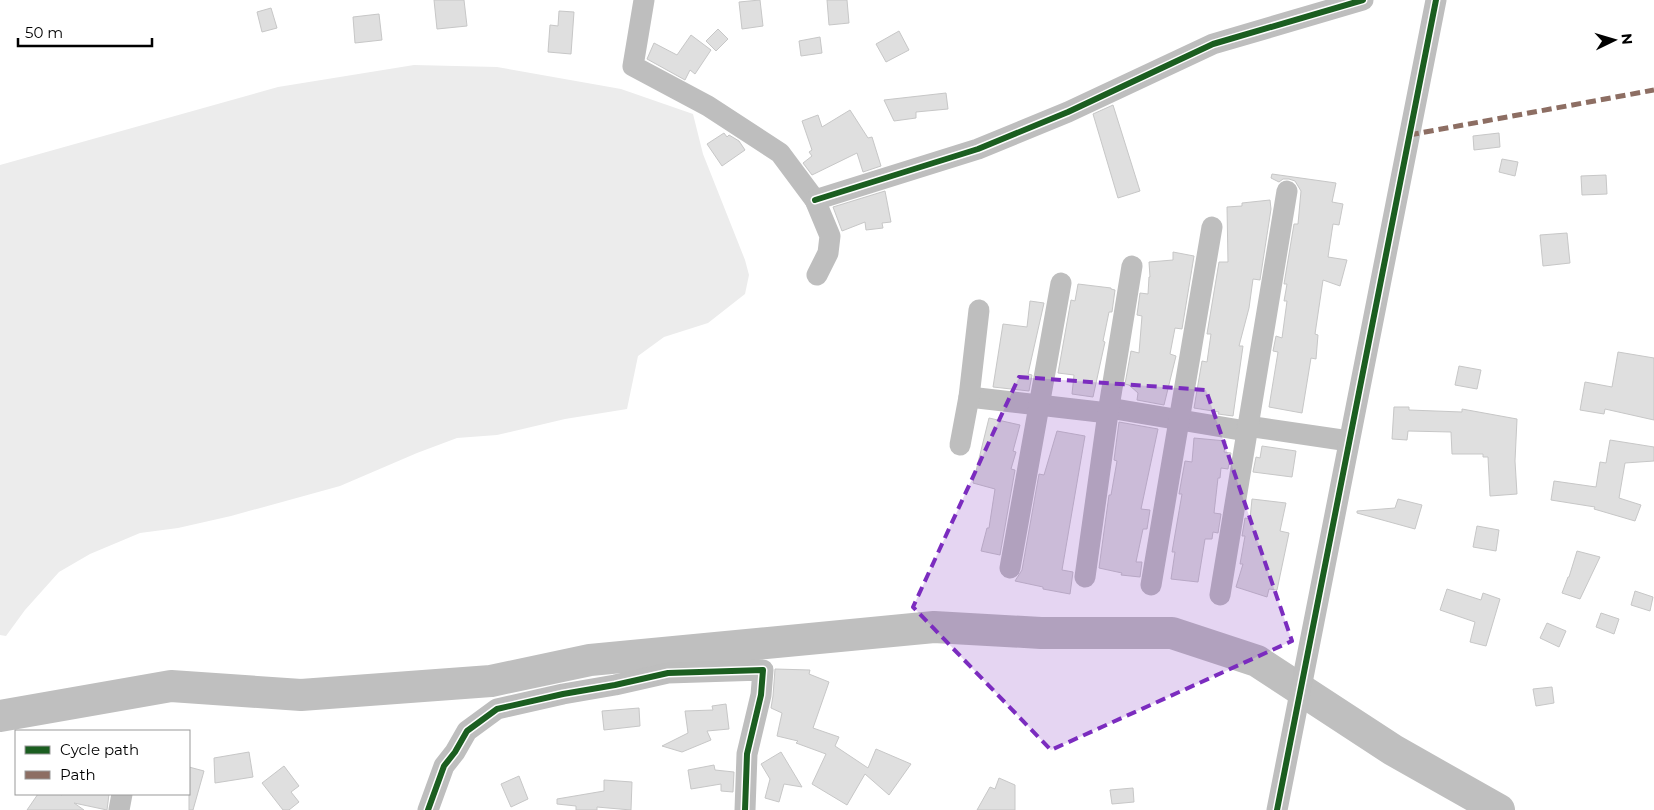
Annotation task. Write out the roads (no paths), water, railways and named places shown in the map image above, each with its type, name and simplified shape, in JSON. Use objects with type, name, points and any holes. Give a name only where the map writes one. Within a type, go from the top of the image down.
[{"type":"street","points":[[644,0],[633,66],[708,106],[780,153],[815,200],[830,236],[828,253],[816,275]]},
{"type":"street","points":[[815,200],[978,149],[1068,112],[1213,44],[1363,0]]},
{"type":"street","points":[[1276,810],[1438,1]]},
{"type":"street","points":[[1220,595],[1287,191]]},
{"type":"street","points":[[1151,585],[1212,227]]},
{"type":"street","points":[[1084,578],[1132,266]]},
{"type":"street","points":[[1010,568],[1061,283]]},
{"type":"street","points":[[960,445],[969,397],[979,310]]},
{"type":"street","points":[[969,397],[1109,411],[1349,441]]},
{"type":"street","points":[[428,810],[444,766],[467,731],[497,710],[563,694],[668,673],[763,670],[761,695],[747,754],[744,810]]},
{"type":"street","points":[[119,810],[122,795]]},
{"type":"waterway","points":[[0,716],[171,686],[301,695],[491,681],[590,660],[934,627],[1041,633],[1172,633],[1257,661],[1393,750],[1499,810]]}]
